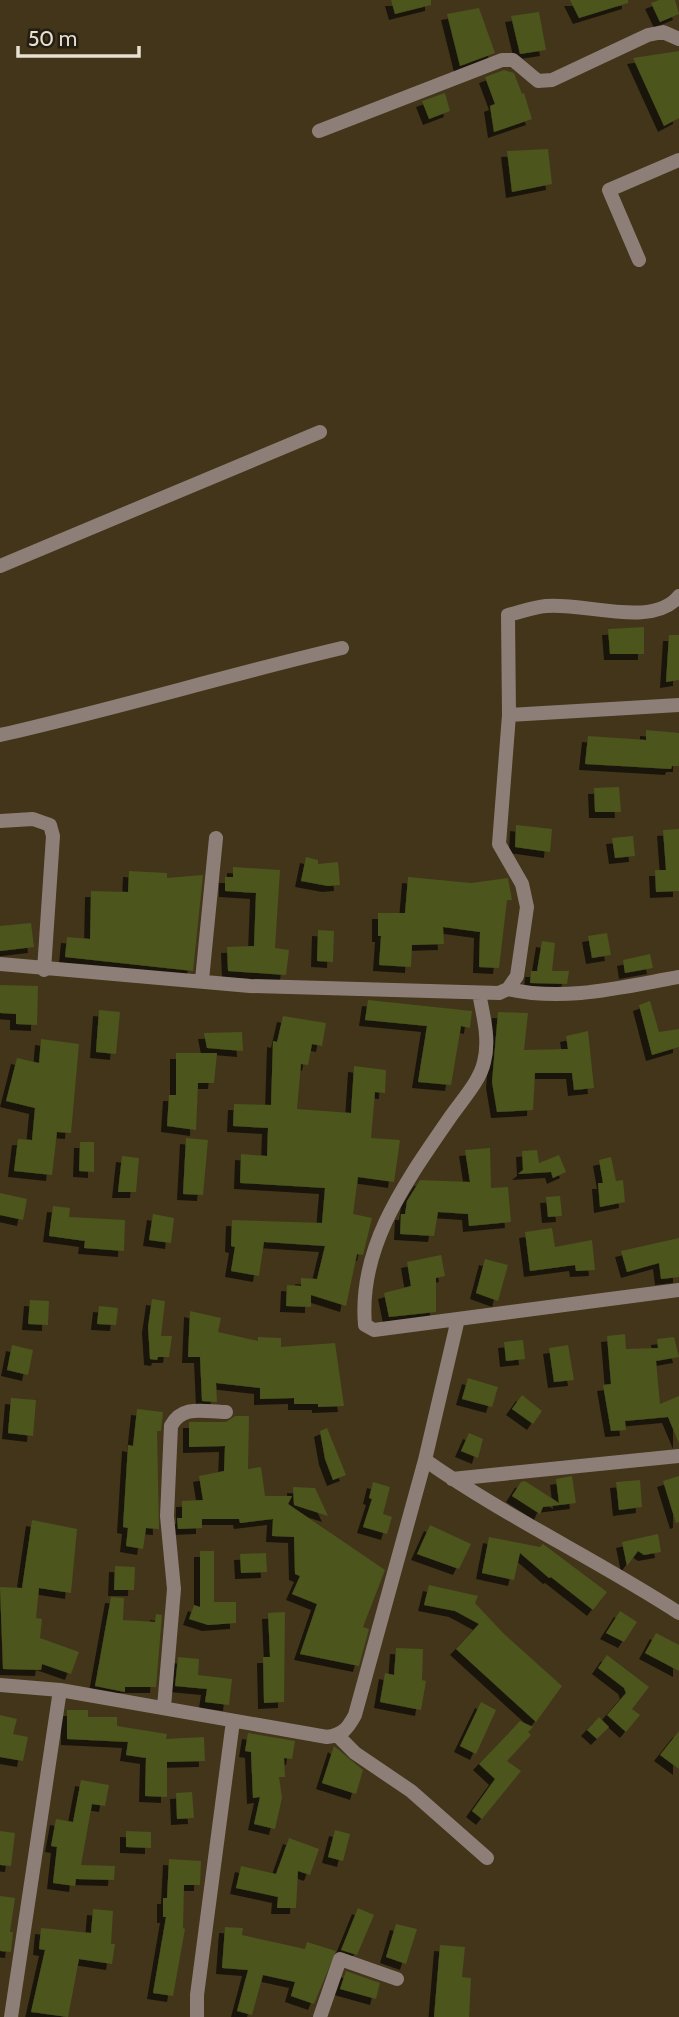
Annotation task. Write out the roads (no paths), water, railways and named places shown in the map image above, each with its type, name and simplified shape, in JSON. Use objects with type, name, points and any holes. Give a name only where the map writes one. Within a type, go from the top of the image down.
[{"type":"street","points":[[319,131],[502,60],[513,60],[538,81],[552,80],[648,35],[663,32],[679,39]]},
{"type":"street","points":[[639,260],[610,190],[679,160]]},
{"type":"street","points":[[0,566],[320,432]]},
{"type":"street","points":[[0,964],[44,970],[202,980],[250,986],[479,993],[499,993],[508,989],[517,976],[527,907],[522,884],[499,844],[509,715],[508,615],[546,606],[654,613],[671,606],[679,596]]},
{"type":"street","points":[[0,735],[105,711],[237,672],[342,648]]},
{"type":"street","points":[[509,715],[679,705]]},
{"type":"street","points":[[0,821],[33,819],[50,825],[54,836],[44,970]]},
{"type":"street","points":[[202,980],[216,838]]},
{"type":"street","points":[[508,989],[538,996],[576,995],[679,977]]},
{"type":"street","points":[[479,993],[487,1034],[484,1063],[397,1196],[381,1228],[363,1301],[365,1325],[374,1330],[679,1290]]},
{"type":"street","points":[[0,1685],[60,1690],[327,1737],[338,1736],[348,1728],[355,1715],[425,1460],[458,1319]]},
{"type":"street","points":[[164,1707],[174,1589],[167,1516],[172,1426],[177,1415],[185,1411],[226,1412]]},
{"type":"street","points":[[452,1479],[679,1456]]},
{"type":"street","points":[[425,1460],[452,1479],[679,1613]]},
{"type":"street","points":[[660,1602],[679,1600]]},
{"type":"street","points":[[11,2017],[60,1690]]},
{"type":"street","points":[[197,2017],[197,1995],[233,1721]]},
{"type":"street","points":[[338,1736],[355,1753],[411,1791],[487,1858]]},
{"type":"street","points":[[320,2017],[340,1959],[397,1979]]}]
